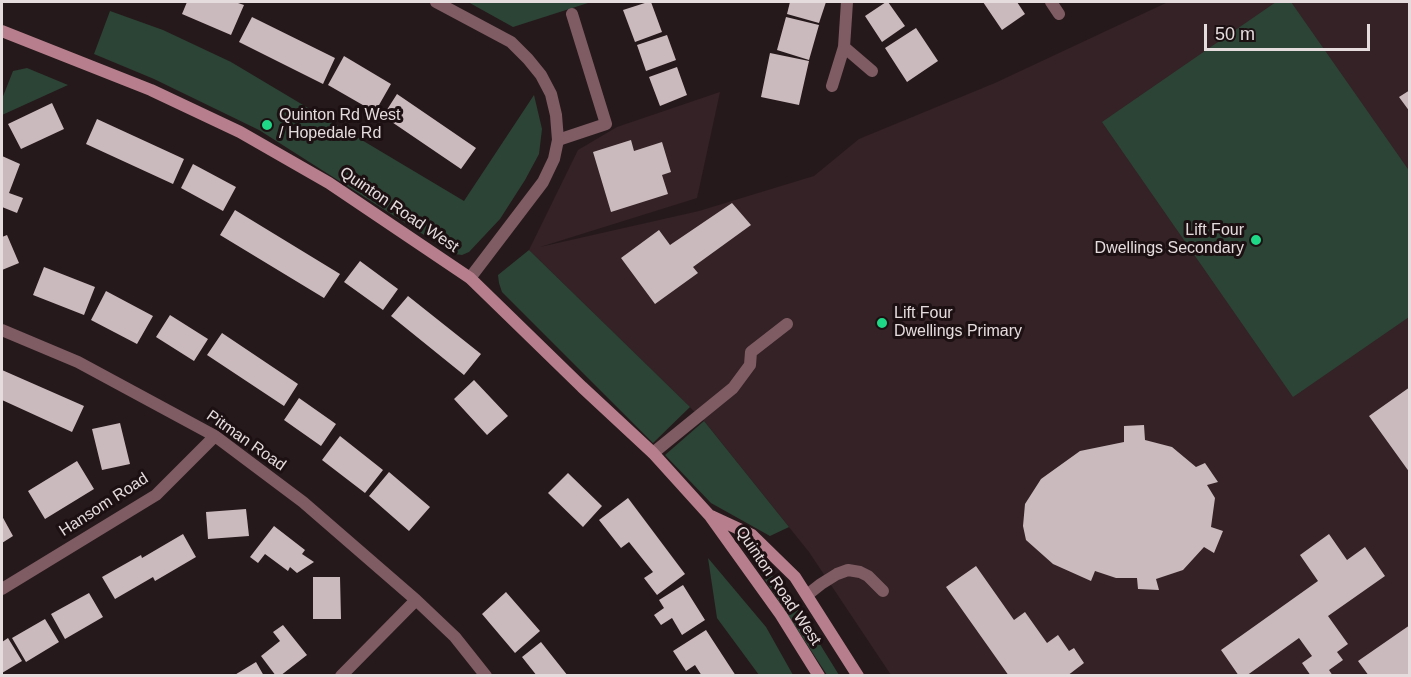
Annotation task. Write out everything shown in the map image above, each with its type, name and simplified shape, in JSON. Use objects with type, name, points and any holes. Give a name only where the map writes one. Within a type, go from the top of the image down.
[{"type":"street","points":[[436,2],[511,42],[541,75],[551,94],[556,115],[558,140],[554,159],[543,182],[470,278]]},
{"type":"street","points":[[832,86],[844,46],[847,2]]},
{"type":"street","points":[[1050,2],[1059,15]]},
{"type":"street","points":[[558,140],[606,124],[572,14]]},
{"type":"street","name":"Quinton Road West","points":[[2,31],[151,90],[240,132],[329,183],[470,278],[653,453],[710,516],[781,615],[819,675]]},
{"type":"street","points":[[844,46],[872,71]]},
{"type":"street","points":[[653,453],[733,387],[750,365],[751,352],[787,324]]},
{"type":"street","name":"Pitman Road","points":[[2,330],[78,362],[214,436],[303,502],[416,600],[455,638],[486,675]]},
{"type":"street","name":"Hansom Road","points":[[2,589],[156,495],[214,436]]},
{"type":"street","name":"Quinton Road West","points":[[710,516],[752,535],[795,577],[858,675]]},
{"type":"street","points":[[807,595],[837,574],[848,570],[868,576],[883,591]]},
{"type":"street","points":[[341,675],[416,600]]},
{"type":"shaded area","points":[[1168,2],[1409,2],[1409,675],[891,675],[809,552],[704,421],[529,250],[578,150],[617,127],[720,92],[697,198],[540,247],[699,211],[814,176],[859,139],[995,83]]},
{"type":"green space","points":[[468,2],[591,2],[513,27]]},
{"type":"green space","points":[[1276,2],[1291,2],[1410,172],[1409,317],[1293,397],[1102,122]]},
{"type":"green space","points":[[110,11],[163,30],[231,62],[464,201],[534,95],[542,129],[539,154],[500,219],[469,252],[462,255],[454,254],[259,130],[154,79],[94,54]]},
{"type":"green space","points":[[27,68],[68,85],[2,115],[2,99],[13,71]]},
{"type":"green space","points":[[529,250],[690,407],[653,443],[502,292],[498,275]]},
{"type":"green space","points":[[704,421],[789,527],[770,536],[711,503],[665,455]]},
{"type":"green space","points":[[708,558],[766,627],[793,675],[759,675],[717,618]]},
{"type":"green space","points":[[766,569],[787,591],[839,675],[827,675],[760,572]]},
{"type":"building","points":[[187,2],[235,2],[244,5],[231,35],[182,14]]},
{"type":"building","points":[[651,2],[662,32],[635,42],[623,10]]},
{"type":"building","points":[[790,2],[826,2],[819,23],[787,14]]},
{"type":"building","points":[[886,2],[905,26],[882,42],[865,16]]},
{"type":"building","points":[[983,2],[1017,2],[1025,14],[1002,30]]},
{"type":"building","points":[[252,17],[335,58],[323,84],[239,42]]},
{"type":"building","points":[[786,17],[819,25],[809,60],[777,50]]},
{"type":"building","points":[[916,28],[938,61],[907,82],[885,48]]},
{"type":"building","points":[[667,35],[676,60],[646,71],[637,45]]},
{"type":"building","points":[[770,53],[809,61],[799,105],[761,97]]},
{"type":"building","points":[[344,56],[391,84],[375,112],[328,85]]},
{"type":"building","points":[[677,67],[687,95],[660,106],[649,77]]},
{"type":"building","points":[[1410,90],[1410,112],[1399,97]]},
{"type":"building","points":[[397,94],[476,148],[461,169],[383,116]]},
{"type":"building","points":[[52,103],[64,129],[21,149],[8,124]]},
{"type":"building","points":[[97,119],[184,159],[173,184],[86,144]]},
{"type":"building","points":[[631,140],[634,151],[662,142],[671,172],[662,175],[668,194],[611,212],[593,152]]},
{"type":"building","points":[[2,156],[20,164],[9,193],[23,198],[17,213],[2,207]]},
{"type":"building","points":[[193,164],[236,187],[223,211],[181,188]]},
{"type":"building","points":[[732,203],[751,225],[693,267],[698,273],[655,304],[621,258],[659,230],[670,245]]},
{"type":"building","points":[[235,210],[340,274],[324,298],[220,235]]},
{"type":"building","points":[[7,235],[19,263],[2,270],[2,237]]},
{"type":"building","points":[[360,261],[398,289],[383,310],[344,282]]},
{"type":"building","points":[[44,267],[95,287],[84,315],[33,295]]},
{"type":"building","points":[[106,291],[153,316],[137,344],[91,320]]},
{"type":"building","points":[[408,296],[481,354],[464,375],[391,316]]},
{"type":"building","points":[[170,315],[208,339],[194,361],[156,337]]},
{"type":"building","points":[[222,333],[298,384],[284,406],[207,355]]},
{"type":"building","points":[[2,370],[84,406],[72,432],[2,400]]},
{"type":"building","points":[[474,380],[508,416],[487,435],[454,399]]},
{"type":"building","points":[[1410,387],[1410,473],[1369,416]]},
{"type":"building","points":[[299,398],[336,424],[321,446],[284,420]]},
{"type":"building","points":[[120,423],[130,464],[102,470],[92,429]]},
{"type":"building","points":[[1144,425],[1145,440],[1172,447],[1196,467],[1205,463],[1218,482],[1207,485],[1215,498],[1211,527],[1223,531],[1214,553],[1204,547],[1183,570],[1156,579],[1159,590],[1138,589],[1137,578],[1116,578],[1095,571],[1091,581],[1053,564],[1026,540],[1023,526],[1025,504],[1041,479],[1080,451],[1124,442],[1124,426]]},
{"type":"building","points":[[340,436],[383,470],[365,493],[322,460]]},
{"type":"building","points":[[77,461],[94,489],[45,519],[28,491]]},
{"type":"building","points":[[389,472],[430,507],[409,531],[369,496]]},
{"type":"building","points":[[568,473],[602,506],[583,527],[548,493]]},
{"type":"building","points":[[628,498],[685,574],[657,595],[644,578],[653,572],[629,542],[621,548],[599,520]]},
{"type":"building","points":[[246,509],[249,536],[208,539],[206,512]]},
{"type":"building","points":[[2,516],[13,536],[2,543]]},
{"type":"building","points":[[274,526],[305,550],[302,554],[314,562],[297,573],[290,567],[288,571],[265,554],[258,563],[250,557]]},
{"type":"building","points":[[183,534],[196,557],[155,581],[153,577],[115,599],[102,577],[141,555],[142,558]]},
{"type":"building","points":[[1329,534],[1347,560],[1365,547],[1385,576],[1328,616],[1348,644],[1337,652],[1343,660],[1329,670],[1333,676],[1311,676],[1302,663],[1312,656],[1299,638],[1246,676],[1239,676],[1221,650],[1318,581],[1300,555]]},
{"type":"building","points":[[976,566],[1014,620],[1025,612],[1047,643],[1058,635],[1069,651],[1074,648],[1084,663],[1067,676],[1009,676],[946,587]]},
{"type":"building","points":[[313,577],[340,577],[341,619],[313,619]]},
{"type":"building","points":[[683,585],[705,620],[682,635],[672,618],[661,625],[654,615],[664,608],[659,600]]},
{"type":"building","points":[[506,592],[540,631],[515,653],[482,614]]},
{"type":"building","points":[[89,593],[103,617],[65,639],[51,614]]},
{"type":"building","points":[[45,619],[59,642],[26,662],[12,638]]},
{"type":"building","points":[[283,625],[307,655],[280,676],[276,676],[261,656],[280,641],[273,632]]},
{"type":"building","points":[[1410,625],[1410,676],[1369,676],[1358,661]]},
{"type":"building","points":[[706,630],[736,676],[702,676],[695,665],[686,671],[673,651]]},
{"type":"building","points":[[8,638],[22,661],[2,673],[2,642]]},
{"type":"building","points":[[541,642],[568,676],[537,676],[522,657]]},
{"type":"building","points":[[256,662],[264,676],[233,676]]},
{"type":"place","name":"Quinton Rd West / Hopedale Rd","points":[[267,125]]},
{"type":"place","name":"Lift Four Dwellings Secondary","points":[[1256,240]]},
{"type":"place","name":"Lift Four Dwellings Primary","points":[[882,323]]}]
